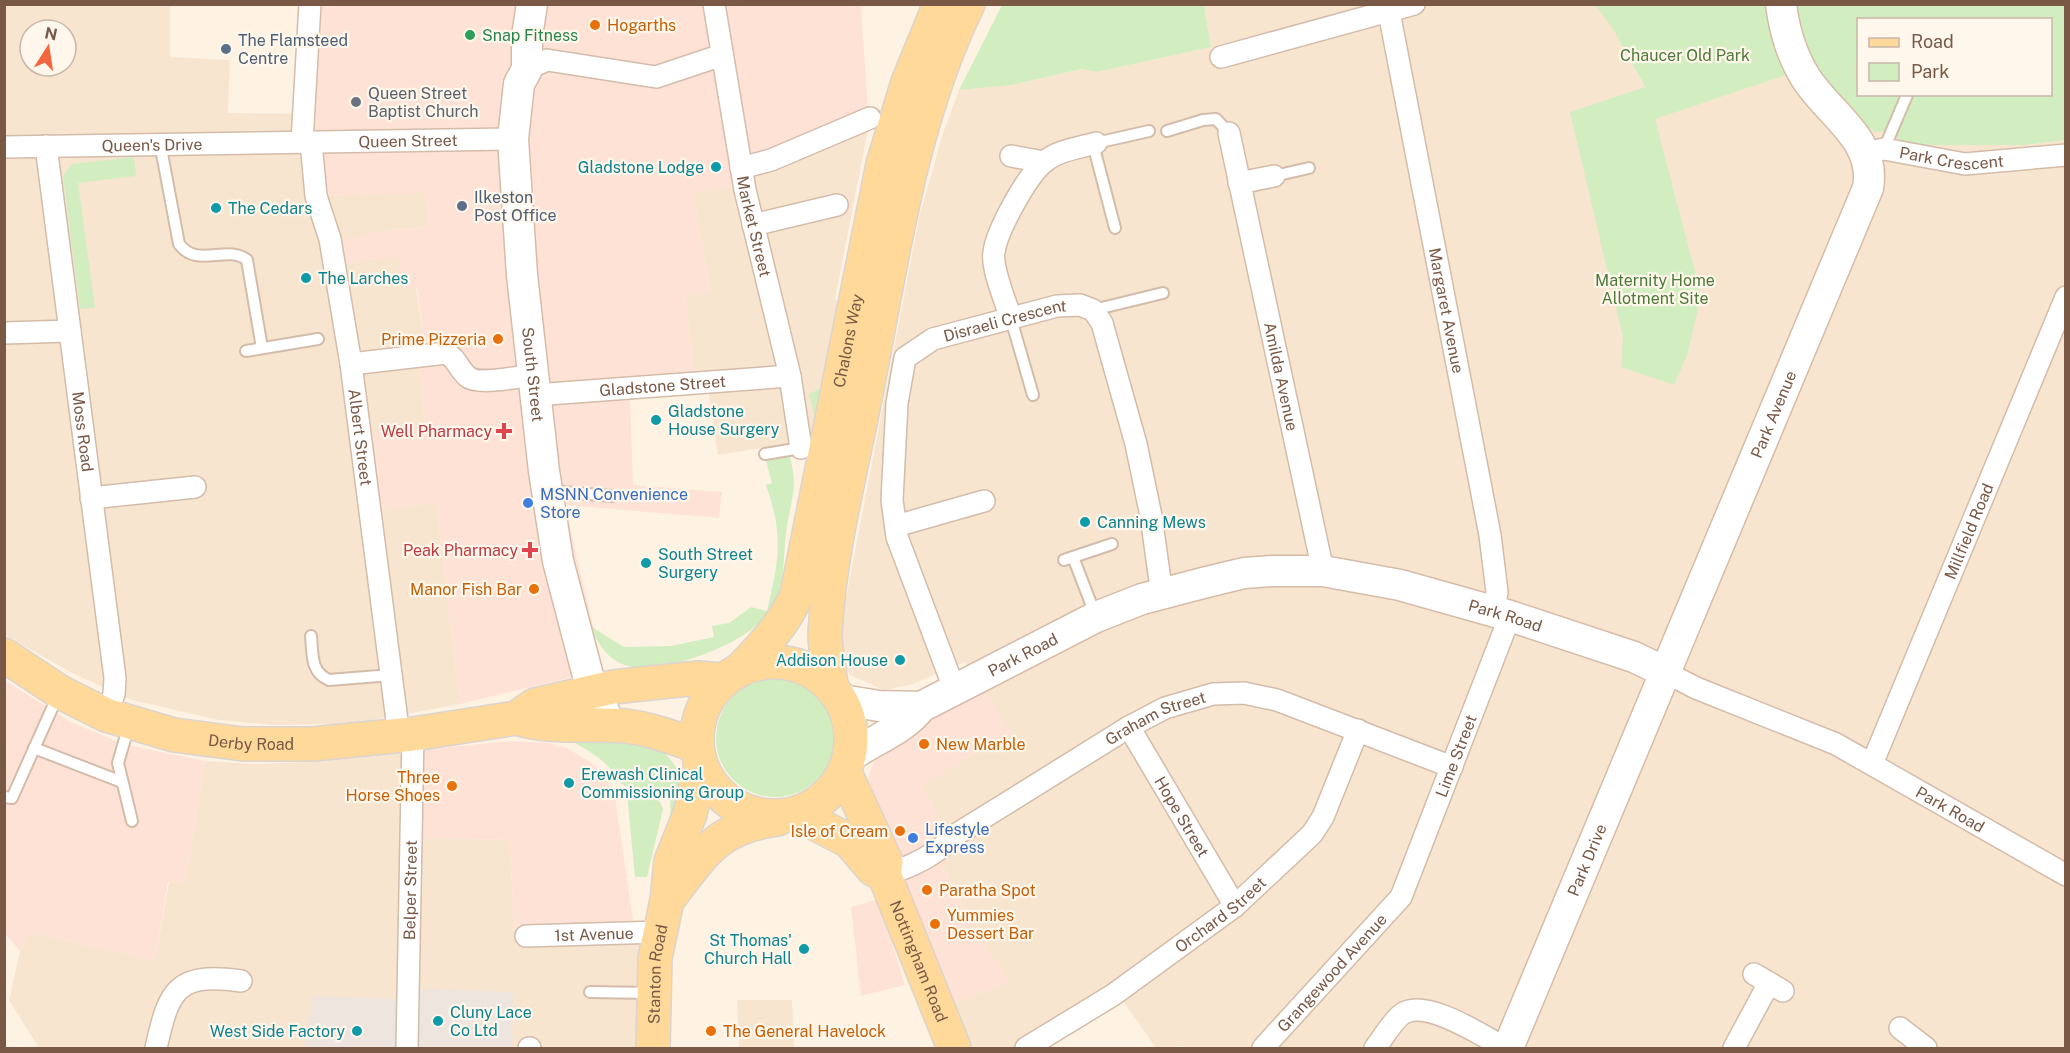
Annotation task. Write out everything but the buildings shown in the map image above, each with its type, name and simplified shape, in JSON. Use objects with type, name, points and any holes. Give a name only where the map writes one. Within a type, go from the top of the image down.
[{"type":"main road","name":"Chalons Way","points":[[731,674],[771,637],[797,594],[883,164],[908,82],[940,4]]},
{"type":"main road","name":"Chalons Way","points":[[836,692],[825,636],[832,570],[908,180],[937,80],[968,4]]},
{"type":"main road","name":"Derby Road","points":[[4,656],[60,692],[118,719],[174,735],[243,744],[313,744],[406,735],[516,718],[535,705],[592,691],[731,674]]},
{"type":"main road","points":[[766,661],[782,663],[797,666],[836,692],[850,727],[847,766],[819,802],[789,816],[762,816],[737,806],[714,788],[699,757],[702,714],[731,674],[766,661]]},
{"type":"main road","name":"Derby Road","points":[[516,718],[538,725],[626,726],[655,731],[699,757]]},
{"type":"main road","name":"Stanton Road","points":[[653,1048],[654,993],[670,861],[690,814],[699,757]]},
{"type":"main road","name":"Nottingham Road","points":[[847,766],[886,862],[884,874],[954,1048]]},
{"type":"main road","name":"Stanton Road","points":[[667,900],[698,858],[714,843],[755,822],[789,816]]},
{"type":"main road","name":"Nottingham Road","points":[[789,816],[849,841],[873,869],[884,874]]},
{"type":"street","name":"Albert Street","points":[[310,4],[307,142],[316,196],[330,239],[351,364],[391,675],[406,735]]},
{"type":"street","name":"South Street","points":[[532,4],[527,36],[527,69],[519,84],[513,139],[515,199],[546,490],[565,594],[592,691],[601,709],[626,726]]},
{"type":"street","name":"Market Street","points":[[714,4],[741,168],[753,225],[795,379],[801,448]]},
{"type":"street","points":[[1221,57],[1248,59],[1414,4]]},
{"type":"street","points":[[1782,7],[1795,57],[1805,77],[1857,137],[1875,151]]},
{"type":"street","name":"Margaret Avenue","points":[[1389,12],[1490,535],[1502,614]]},
{"type":"street","points":[[527,69],[548,60],[656,77],[722,55]]},
{"type":"street","points":[[741,168],[771,160],[870,118]]},
{"type":"street","name":"Amilda Avenue","points":[[1229,133],[1323,571]]},
{"type":"street","name":"Queen Street","points":[[307,142],[513,139]]},
{"type":"street","name":"Queen's Drive","points":[[4,147],[307,142]]},
{"type":"street","points":[[1011,319],[994,264],[994,252],[1004,225],[1026,186],[1044,162],[1066,150],[1094,143]]},
{"type":"street","name":"Moss Road","points":[[46,146],[115,678],[114,694],[118,719]]},
{"type":"street","name":"Park Crescent","points":[[1875,151],[1965,164],[2066,155]]},
{"type":"street","name":"Park Avenue","points":[[1667,673],[1868,188],[1875,151]]},
{"type":"street","points":[[1011,156],[1044,162]]},
{"type":"street","points":[[1239,183],[1274,176]]},
{"type":"street","points":[[753,225],[837,205]]},
{"type":"street","name":"Millfield Road","points":[[1872,764],[2066,297]]},
{"type":"street","name":"Disraeli Crescent","points":[[956,691],[909,570],[896,526],[892,500],[897,403],[905,358],[933,339],[1057,306],[1080,305],[1093,310]]},
{"type":"street","points":[[1093,310],[1102,323],[1136,444],[1151,516],[1162,595]]},
{"type":"street","points":[[4,333],[70,331]]},
{"type":"street","name":"Gladstone Street","points":[[351,364],[446,353],[466,376],[475,381],[534,385],[795,379]]},
{"type":"street","points":[[91,498],[195,487]]},
{"type":"street","points":[[896,526],[984,501]]},
{"type":"street","name":"Park Road","points":[[921,707],[1096,617],[1162,595],[1244,573],[1323,571],[1400,585],[1502,614],[1634,657],[1696,688],[1823,738],[2066,875]]},
{"type":"street","name":"Lime Street","points":[[1401,897],[1484,685],[1502,614]]},
{"type":"street","name":"Park Drive","points":[[1507,1048],[1667,673]]},
{"type":"street","points":[[836,692],[879,706],[921,707]]},
{"type":"street","name":"Graham Street","points":[[884,874],[899,871],[946,845],[957,834],[1129,727],[1180,703],[1213,694],[1236,693],[1276,700],[1452,767]]},
{"type":"street","points":[[847,766],[872,741],[911,721],[921,707]]},
{"type":"street","name":"Hope Street","points":[[1129,727],[1235,906]]},
{"type":"street","name":"Orchard Street","points":[[1026,1048],[1113,995],[1235,906],[1316,830],[1358,730]]},
{"type":"street","name":"Belper Street","points":[[406,735],[408,1048]]},
{"type":"street","name":"Grangewood Avenue","points":[[1263,1048],[1401,897]]},
{"type":"street","name":"1st Avenue","points":[[526,936],[660,932]]},
{"type":"street","points":[[156,1048],[175,983],[200,978],[242,981]]},
{"type":"street","points":[[1734,1048],[1768,983]]},
{"type":"street","points":[[1375,1048],[1401,1014],[1413,1010],[1435,1013],[1507,1048]]},
{"type":"street","points":[[1900,1028],[1926,1048]]},
{"type":"lane","points":[[1875,151],[1906,96]]},
{"type":"lane","points":[[1167,130],[1203,120],[1216,119],[1229,133]]},
{"type":"lane","points":[[1115,228],[1094,143],[1149,131]]},
{"type":"lane","points":[[160,143],[179,244],[190,254],[203,257],[236,255],[247,260],[262,348]]},
{"type":"lane","points":[[1274,176],[1309,168]]},
{"type":"lane","points":[[1093,310],[1163,292]]},
{"type":"lane","points":[[1011,319],[1033,395]]},
{"type":"lane","points":[[246,351],[318,339]]},
{"type":"lane","points":[[765,454],[801,448]]},
{"type":"lane","points":[[546,490],[613,496]]},
{"type":"lane","points":[[1096,617],[1068,558],[1112,544]]},
{"type":"lane","points":[[310,636],[314,669],[317,674],[329,681],[391,675]]},
{"type":"lane","points":[[4,797],[12,798],[60,692]]},
{"type":"lane","points":[[118,719],[118,763],[132,820]]},
{"type":"lane","points":[[34,748],[122,782]]},
{"type":"lane","points":[[590,992],[654,993]]},
{"type":"shaded area","points":[[1595,4],[1611,26],[1645,88],[1655,118],[1814,66],[1880,131],[1915,145],[2025,145],[2065,140],[2065,1048],[1185,1048],[1183,1046],[1156,1048],[1123,1001],[1042,1048],[967,1048],[947,1007],[1010,981],[969,923],[941,859],[955,849],[921,785],[1010,733],[965,662],[910,685],[884,690],[850,675],[843,664],[838,640],[919,218],[943,133],[959,90],[1012,85],[1081,69],[1097,72],[1211,47],[1204,5]]},
{"type":"shaded area","points":[[4,5],[170,5],[170,57],[230,60],[228,113],[315,114],[322,151],[324,196],[426,192],[428,227],[387,230],[400,256],[403,289],[416,287],[425,349],[417,350],[425,426],[373,433],[383,510],[436,503],[460,704],[352,724],[272,725],[219,720],[132,700],[76,675],[5,635]]},
{"type":"shaded area","points":[[322,5],[861,5],[869,125],[759,173],[751,183],[693,193],[710,291],[685,295],[694,376],[630,396],[633,485],[722,492],[719,518],[565,505],[603,670],[460,704],[436,503],[383,510],[373,432],[425,425],[417,350],[425,349],[417,287],[403,289],[399,256],[341,265],[338,241],[387,230],[428,227],[426,193],[324,196],[322,151],[315,114]]},
{"type":"shaded area","points":[[869,125],[835,299],[842,302],[814,440],[718,455],[706,376],[694,376],[685,295],[710,291],[693,193],[751,183],[758,173]]},
{"type":"shaded area","points":[[4,680],[71,722],[123,744],[205,761],[185,884],[168,882],[155,960],[30,933],[20,951],[5,934]]},
{"type":"shaded area","points":[[981,687],[1011,734],[921,785],[955,849],[941,859],[969,923],[1010,981],[947,1007],[869,791],[868,779],[875,758]]},
{"type":"shaded area","points":[[510,741],[549,743],[569,749],[593,764],[607,779],[615,797],[634,927],[515,931],[509,840],[420,838],[419,750]]},
{"type":"shaded area","points":[[419,750],[455,839],[509,840],[515,931],[642,927],[639,1048],[39,1048],[9,1000],[20,951],[30,933],[155,960],[169,882],[185,884],[205,761],[254,764],[308,762]]},
{"type":"shaded area","points":[[878,899],[905,985],[861,996],[851,907]]},
{"type":"shaded area","points":[[417,989],[513,992],[512,1048],[305,1048],[313,996],[416,1000]]},
{"type":"shaded area","points":[[737,1000],[792,1000],[794,1048],[739,1048]]},
{"type":"green space","points":[[1002,5],[1204,5],[1211,47],[1097,72],[1081,69],[1012,85],[959,90]]},
{"type":"green space","name":"Maternity Home Allotment Site","points":[[1595,5],[1764,5],[1786,75],[1655,119],[1701,295],[1688,353],[1674,385],[1621,367],[1623,337],[1570,112],[1645,87],[1611,26]]},
{"type":"green space","points":[[1796,5],[2065,5],[2065,140],[2025,145],[1904,144],[1895,136],[1875,132],[1835,96],[1812,62]]},
{"type":"green space","points":[[134,157],[136,176],[78,183],[95,308],[80,309],[63,176],[72,164]]},
{"type":"green space","points":[[824,387],[817,424],[809,394]]},
{"type":"green space","points":[[790,456],[794,484],[786,533],[783,572],[776,601],[762,621],[747,633],[708,653],[667,665],[648,668],[632,667],[618,662],[606,653],[592,627],[624,647],[671,646],[714,637],[712,626],[729,623],[751,607],[767,611],[778,548],[772,503],[766,485],[772,483],[766,461]]},
{"type":"green space","points":[[775,679],[798,684],[817,696],[829,715],[834,738],[829,761],[817,780],[798,792],[775,797],[752,792],[733,780],[721,761],[716,738],[721,715],[733,696],[752,684]]},
{"type":"green space","points":[[620,734],[660,746],[678,770],[683,780],[675,820],[670,818],[670,800],[662,791],[627,787],[597,757],[563,738]]},
{"type":"green space","points":[[627,794],[653,797],[661,803],[663,809],[647,877],[635,877]]},
{"type":"place","name":"Hogarths","points":[[595,25]]},
{"type":"place","name":"Snap Fitness","points":[[470,35]]},
{"type":"place","name":"The Flamsteed Centre","points":[[226,49]]},
{"type":"place","name":"Queen Street Baptist Church","points":[[356,102]]},
{"type":"place","name":"Gladstone Lodge","points":[[716,167]]},
{"type":"place","name":"Ilkeston Post Office","points":[[462,206]]},
{"type":"place","name":"The Cedars","points":[[216,208]]},
{"type":"place","name":"The Larches","points":[[306,278]]},
{"type":"place","name":"Prime Pizzeria","points":[[498,339]]},
{"type":"place","name":"Gladstone House Surgery","points":[[656,420]]},
{"type":"place","name":"Well Pharmacy","points":[[504,431]]},
{"type":"place","name":"MSNN Convenience Store","points":[[528,503]]},
{"type":"place","name":"Canning Mews","points":[[1085,522]]},
{"type":"place","name":"Peak Pharmacy","points":[[530,550]]},
{"type":"place","name":"South Street Surgery","points":[[646,563]]},
{"type":"place","name":"Manor Fish Bar","points":[[534,589]]},
{"type":"place","name":"Addison House","points":[[900,660]]},
{"type":"place","name":"New Marble","points":[[924,744]]},
{"type":"place","name":"Erewash Clinical Commissioning Group","points":[[569,783]]},
{"type":"place","name":"Three Horse Shoes","points":[[452,786]]},
{"type":"place","name":"Isle of Cream","points":[[900,831]]},
{"type":"place","name":"Lifestyle Express","points":[[913,838]]},
{"type":"place","name":"Paratha Spot","points":[[927,890]]},
{"type":"place","name":"Yummies Dessert Bar","points":[[935,924]]},
{"type":"place","name":"St Thomas' Church Hall","points":[[804,949]]},
{"type":"place","name":"Cluny Lace Co Ltd","points":[[438,1021]]},
{"type":"place","name":"West Side Factory","points":[[357,1031]]},
{"type":"place","name":"The General Havelock","points":[[711,1031]]},
{"type":"park label","name":"Chaucer Old Park","points":[[1685,55]]}]
